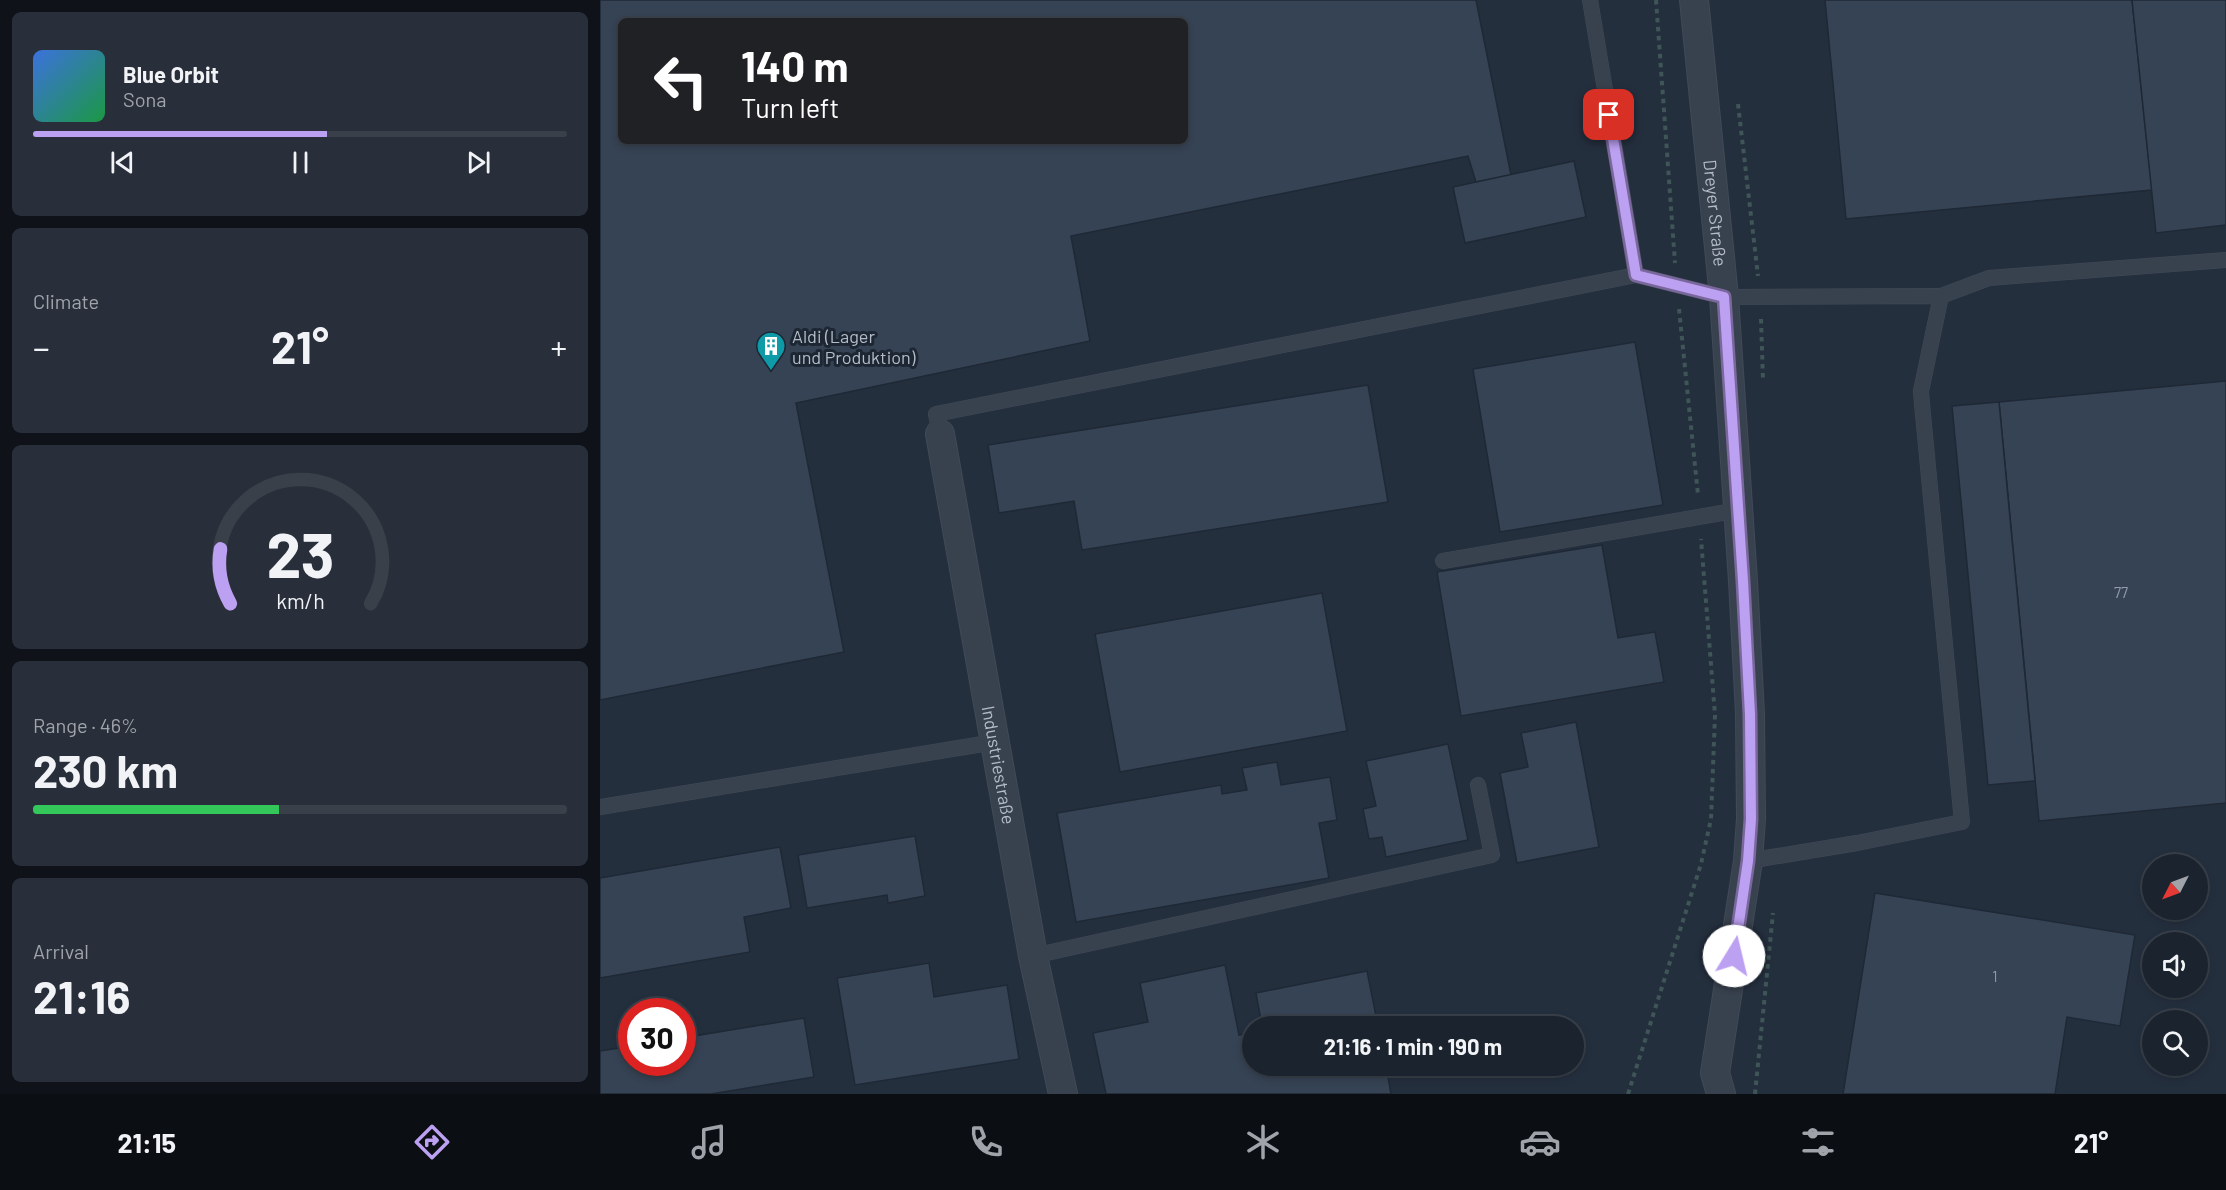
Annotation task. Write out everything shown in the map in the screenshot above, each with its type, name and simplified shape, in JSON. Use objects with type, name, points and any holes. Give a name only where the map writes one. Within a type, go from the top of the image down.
[{"type":"street","name":"Dreyer Straße","points":[[1694,0],[1724,297],[1750,714],[1751,819],[1748,861],[1712,1087]]},
{"type":"street","name":"Industriestraße","points":[[940,434],[1033,956],[1063,1094]]},
{"type":"lane","points":[[1590,0],[1636,275]]},
{"type":"lane","points":[[940,434],[936,414],[1636,275],[1724,297],[1941,296],[1989,278],[2226,260]]},
{"type":"lane","points":[[1748,861],[1857,843],[1962,822],[1921,391],[1941,296]]},
{"type":"lane","points":[[1443,561],[1739,510]]},
{"type":"lane","points":[[600,807],[995,742]]},
{"type":"lane","points":[[1033,956],[1492,855],[1478,785]]},
{"type":"path","points":[[1628,1094],[1701,864],[1711,819],[1715,715],[1700,516],[1677,285],[1656,0]]},
{"type":"building","name":"Aldi (Lager und Produktion)","points":[[600,0],[1476,0],[1511,175],[1476,182],[1468,156],[1071,236],[1090,341],[796,403],[844,652],[600,700]]},
{"type":"building","points":[[1825,0],[2132,0],[2152,190],[1846,219]]},
{"type":"building","points":[[2132,0],[2226,0],[2226,225],[2156,233]]},
{"type":"building","points":[[1574,161],[1586,217],[1465,243],[1453,187]]},
{"type":"building","points":[[1635,342],[1663,505],[1500,532],[1473,369]]},
{"type":"building","points":[[2226,381],[2226,803],[2039,821],[1999,402]]},
{"type":"building","points":[[1368,385],[1388,502],[1082,550],[1074,501],[999,513],[988,445]]},
{"type":"building","points":[[1999,402],[2035,781],[1988,785],[1952,406]]},
{"type":"building","points":[[1602,545],[1618,638],[1655,632],[1664,682],[1461,716],[1437,572]]},
{"type":"building","points":[[1322,593],[1347,731],[1120,772],[1095,634]]},
{"type":"building","points":[[1576,722],[1599,847],[1517,863],[1500,773],[1528,767],[1521,733]]},
{"type":"building","points":[[1448,744],[1468,840],[1386,857],[1382,837],[1369,839],[1363,809],[1376,806],[1366,761]]},
{"type":"building","points":[[1277,762],[1281,785],[1330,777],[1337,820],[1319,823],[1329,878],[1076,922],[1057,813],[1221,785],[1222,794],[1247,790],[1242,768]]},
{"type":"building","points":[[915,836],[925,896],[888,903],[887,895],[807,908],[798,855]]},
{"type":"building","points":[[780,847],[791,908],[744,917],[750,952],[600,978],[600,878]]},
{"type":"building","points":[[1875,893],[2135,935],[2120,1026],[2067,1017],[2055,1094],[1843,1094]]},
{"type":"building","points":[[929,963],[934,997],[1007,985],[1019,1059],[855,1085],[837,978]]},
{"type":"building","points":[[1225,965],[1239,1035],[1242,1034],[1242,1076],[1388,1076],[1391,1094],[1106,1094],[1093,1033],[1148,1022],[1140,983]]},
{"type":"building","points":[[1367,971],[1376,1016],[1260,1016],[1256,993]]},
{"type":"building","points":[[804,1018],[814,1077],[711,1094],[600,1094],[600,1051],[618,1048],[618,1076],[696,1076],[696,1036]]},
{"type":"place","name":"Aldi (Lager und Produktion)","points":[[771,372]]},
{"type":"route","points":[[1609,115],[1636,275],[1724,297],[1750,714],[1751,819],[1748,861],[1734,956]]}]
